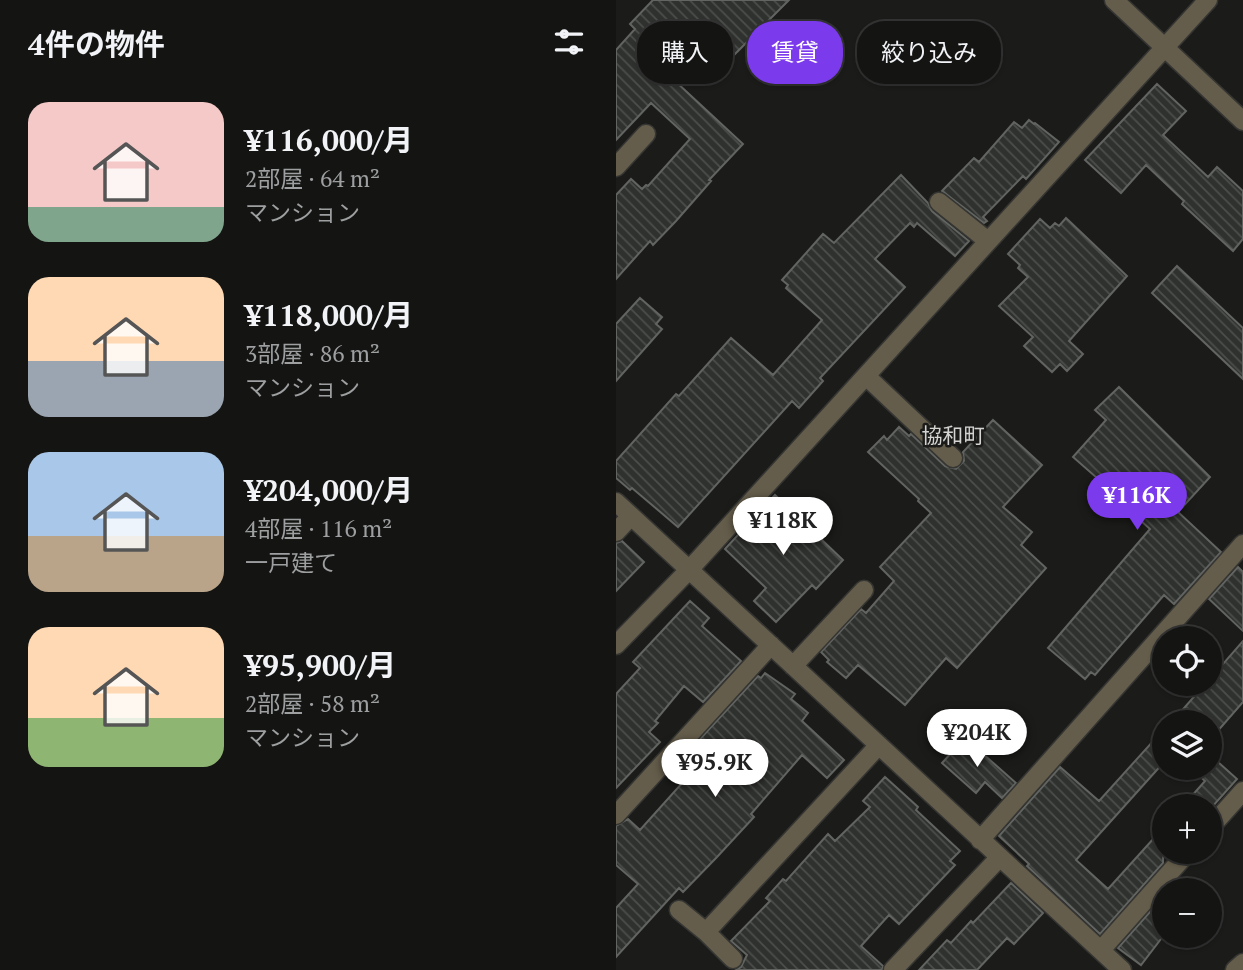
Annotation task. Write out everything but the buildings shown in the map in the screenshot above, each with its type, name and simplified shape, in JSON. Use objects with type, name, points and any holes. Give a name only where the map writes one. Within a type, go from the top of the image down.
[{"type":"street","points":[[1114,0],[1243,121]]},
{"type":"street","points":[[616,645],[689,570],[1208,0]]},
{"type":"street","points":[[616,167],[646,134]]},
{"type":"street","points":[[939,202],[988,241]]},
{"type":"street","points":[[866,376],[953,458]]},
{"type":"street","points":[[616,502],[1122,970]]},
{"type":"street","points":[[616,532],[631,516]]},
{"type":"street","points":[[980,840],[1243,544]]},
{"type":"street","points":[[793,666],[864,590]]},
{"type":"street","points":[[616,815],[771,645]]},
{"type":"street","points":[[706,932],[879,746]]},
{"type":"street","points":[[1222,814],[1243,791]]},
{"type":"street","points":[[892,970],[1000,858]]},
{"type":"street","points":[[1101,950],[1177,864]]},
{"type":"street","points":[[679,910],[733,959]]},
{"type":"street","points":[[1235,970],[1243,963]]},
{"type":"district","name":"協和町","points":[[953,435]]}]
